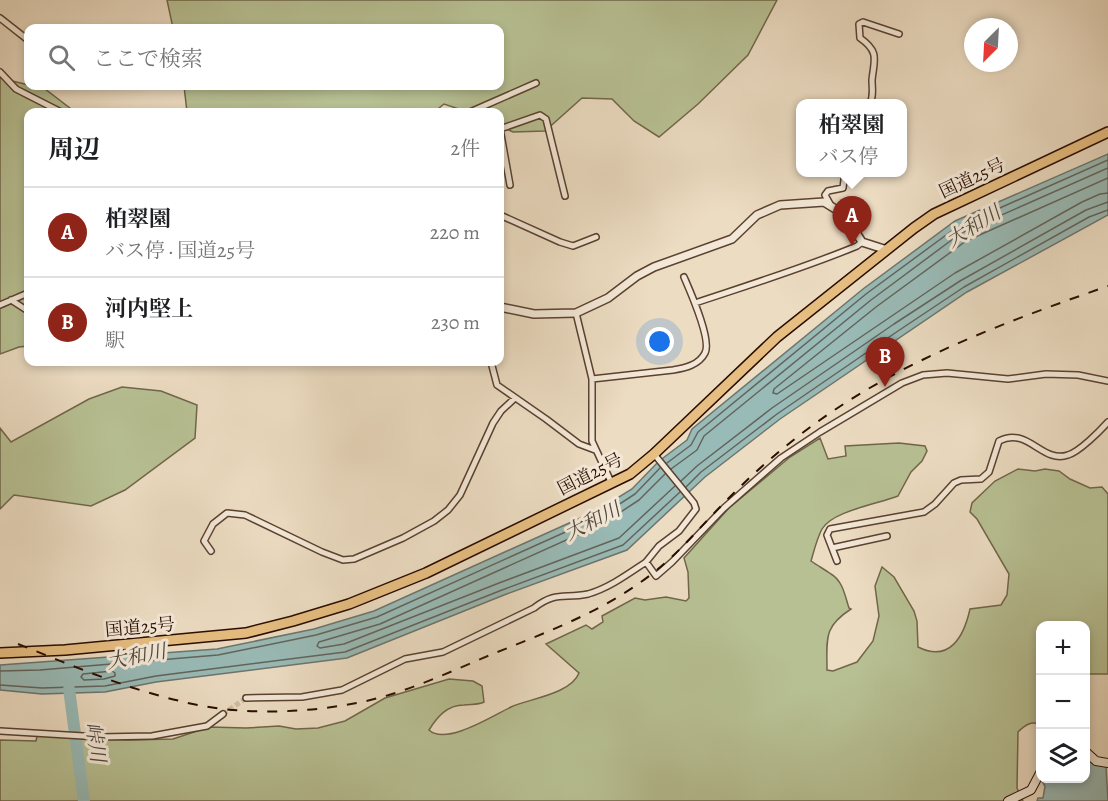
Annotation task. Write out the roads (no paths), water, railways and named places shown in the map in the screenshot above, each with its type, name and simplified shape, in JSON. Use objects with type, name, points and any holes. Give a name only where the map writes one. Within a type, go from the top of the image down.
[{"type":"highway","name":"国道25号","points":[[0,652],[65,650],[246,633],[349,604],[426,573],[630,474],[777,337],[934,214],[1108,132]]},
{"type":"main road","points":[[1090,755],[1096,760],[1108,763]]},
{"type":"main road","points":[[1008,801],[1030,790],[1036,781]]},
{"type":"street","points":[[0,18],[24,37]]},
{"type":"street","points":[[872,99],[872,80],[876,66],[873,51],[860,38],[859,24],[863,21],[899,34]]},
{"type":"street","points":[[0,72],[16,89],[53,108]]},
{"type":"street","points":[[479,108],[536,83]]},
{"type":"street","points":[[504,128],[540,115],[546,119],[565,196]]},
{"type":"street","points":[[504,151],[510,185]]},
{"type":"street","points":[[831,206],[825,195],[828,191],[843,188],[844,177]]},
{"type":"street","points":[[504,308],[534,314],[576,313],[608,298],[637,276],[654,267],[732,239],[757,215],[780,204],[824,202],[837,210],[850,223],[862,242],[887,250]]},
{"type":"street","points":[[504,217],[573,246],[596,237]]},
{"type":"street","points":[[695,303],[769,277],[810,266],[862,242]]},
{"type":"street","points":[[592,379],[679,369],[700,360],[707,351],[707,344],[695,303],[684,277]]},
{"type":"street","points":[[0,305],[24,295]]},
{"type":"street","points":[[11,300],[24,308]]},
{"type":"street","points":[[576,313],[592,379],[592,441],[612,484]]},
{"type":"street","points":[[492,366],[497,385],[579,444],[595,450]]},
{"type":"street","points":[[646,562],[656,576],[724,508],[781,458],[902,383],[923,375],[947,373],[1008,380],[1046,374],[1077,375],[1108,381]]},
{"type":"street","points":[[211,552],[204,541],[213,524],[227,513],[244,515],[343,560],[354,559],[403,538],[434,521],[460,495],[493,423],[501,411],[515,398]]},
{"type":"street","points":[[837,561],[827,535],[830,529],[924,512],[936,504],[954,483],[961,480],[981,479],[989,472],[999,441],[1009,436],[1021,438],[1053,456],[1069,455],[1095,436],[1108,422]]},
{"type":"street","points":[[246,698],[302,698],[342,690],[405,659],[443,652],[534,608],[547,598],[588,594],[613,583],[646,562],[659,546],[679,531],[696,509],[694,503],[654,454]]},
{"type":"street","points":[[832,548],[887,536]]},
{"type":"street","points":[[0,731],[100,737],[153,736],[207,726],[223,714]]},
{"type":"water","name":"大和川","points":[[1108,154],[1108,215],[967,292],[780,419],[705,477],[627,550],[504,595],[347,658],[156,682],[105,692],[42,694],[0,690],[0,665],[217,649],[314,629],[374,611],[598,510],[632,489],[659,461],[687,440],[692,429],[863,289],[955,221]]},
{"type":"water","points":[[1090,759],[1106,767],[1108,801],[1037,801],[1038,798],[1043,798],[1045,786],[1043,783],[1090,783]]},
{"type":"waterway","name":"峠川","points":[[69,689],[84,801]]},
{"type":"tunnel","points":[[223,714],[246,698]]},
{"type":"railway","points":[[18,644],[139,690],[222,709],[265,712],[309,710],[388,695],[557,628],[597,609],[635,586],[672,557],[734,493],[782,449],[820,420],[888,378],[996,327],[1108,286]]},
{"type":"place","name":"柏翠園","points":[[852,246]]},
{"type":"place","name":"河内堅上","points":[[885,387]]}]
